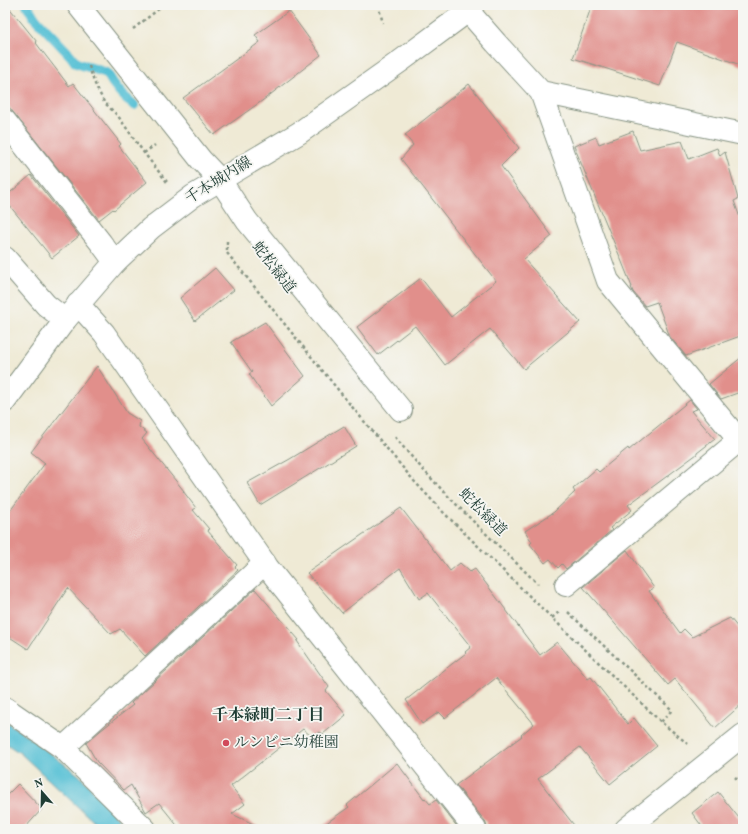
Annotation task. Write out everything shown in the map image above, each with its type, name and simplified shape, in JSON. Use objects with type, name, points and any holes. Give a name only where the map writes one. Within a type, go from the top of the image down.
[{"type":"street","points":[[78,5],[201,160],[220,180],[247,221],[401,410]]},
{"type":"street","points":[[470,8],[496,44],[541,92],[608,281],[742,441],[566,585]]},
{"type":"street","name":"千本城内線","points":[[5,401],[64,320],[115,262],[151,228],[193,196],[298,133],[402,60],[470,8]]},
{"type":"street","points":[[541,92],[742,138]]},
{"type":"street","points":[[5,121],[115,262]]},
{"type":"street","points":[[5,258],[46,305],[64,320]]},
{"type":"street","points":[[78,304],[104,333],[273,574],[475,829]]},
{"type":"street","points":[[63,748],[265,563]]},
{"type":"street","points":[[5,708],[63,748],[145,829]]},
{"type":"street","points":[[626,829],[743,735]]},
{"type":"path","points":[[110,46],[164,5]]},
{"type":"path","points":[[378,5],[383,23]]},
{"type":"path","points":[[94,82],[104,102],[118,116],[169,184]]},
{"type":"path","name":"蛇松緑道","points":[[233,240],[226,237],[228,253],[348,402],[414,481],[512,580],[661,722],[693,748]]},
{"type":"path","name":"蛇松緑道","points":[[392,433],[455,502],[542,587]]},
{"type":"path","points":[[563,608],[672,710],[661,722]]},
{"type":"water","points":[[5,721],[80,776],[128,829],[100,829],[20,753],[5,743]]},
{"type":"building","points":[[5,5],[7,5],[37,42],[36,43],[69,86],[73,83],[121,144],[119,146],[147,182],[114,210],[113,209],[99,220],[5,102]]},
{"type":"building","points":[[592,5],[743,5],[743,66],[677,42],[660,86],[573,58]]},
{"type":"building","points":[[289,11],[321,55],[266,98],[214,135],[183,98],[260,42],[255,35]]},
{"type":"building","points":[[469,84],[519,148],[501,166],[552,236],[524,259],[580,322],[524,369],[490,329],[445,365],[415,326],[378,355],[357,327],[421,278],[451,317],[496,281],[401,159],[413,145],[405,135]]},
{"type":"building","points":[[633,131],[640,150],[682,141],[689,159],[717,148],[720,156],[725,152],[738,199],[734,201],[743,226],[743,335],[686,356],[670,337],[657,302],[645,306],[633,292],[574,146],[596,137],[599,144]]},
{"type":"building","points":[[31,175],[79,236],[52,258],[5,200],[5,197]]},
{"type":"building","points":[[215,268],[234,290],[195,321],[180,298]]},
{"type":"building","points":[[265,322],[305,376],[271,406],[249,374],[252,372],[231,342]]},
{"type":"building","points":[[743,356],[743,391],[721,399],[709,384]]},
{"type":"building","points":[[97,366],[127,413],[140,421],[139,427],[147,433],[142,439],[184,491],[196,508],[193,510],[209,529],[207,530],[237,565],[235,567],[238,570],[145,656],[120,629],[111,634],[68,588],[28,649],[5,634],[5,518],[45,463],[31,452]]},
{"type":"building","points":[[690,400],[697,409],[691,411],[715,439],[628,505],[632,510],[610,528],[612,530],[566,569],[562,564],[558,568],[550,559],[545,563],[530,544],[532,542],[525,531],[554,512],[575,492],[573,489],[596,469],[599,472],[628,448],[629,450]]},
{"type":"building","points":[[344,426],[356,446],[260,505],[247,483]]},
{"type":"building","points":[[401,508],[450,571],[460,563],[470,572],[475,569],[540,655],[557,642],[588,679],[591,677],[628,724],[634,718],[657,746],[610,784],[580,747],[538,779],[577,829],[487,829],[485,821],[456,785],[522,736],[521,735],[534,724],[496,678],[445,718],[439,712],[422,724],[406,700],[466,653],[465,652],[471,647],[428,593],[419,599],[400,568],[342,613],[307,573]]},
{"type":"building","points":[[627,550],[654,588],[649,591],[680,633],[684,629],[692,637],[730,618],[743,634],[743,703],[715,728],[675,679],[668,685],[583,587]]},
{"type":"building","points":[[255,589],[299,640],[297,641],[329,687],[326,691],[346,715],[323,734],[320,732],[312,737],[303,729],[231,786],[245,804],[232,814],[264,829],[180,829],[159,803],[146,812],[131,785],[124,790],[97,762],[86,743],[133,705],[131,703]]},
{"type":"building","points":[[397,763],[424,799],[425,798],[430,804],[436,800],[459,829],[318,829],[349,807],[347,805]]},
{"type":"building","points":[[18,784],[42,809],[24,829],[5,829],[5,797]]},
{"type":"building","points":[[718,792],[743,823],[743,829],[704,829],[692,813]]},
{"type":"waterway","points":[[27,5],[34,17],[76,63],[107,73],[112,82],[134,105]]},
{"type":"place","name":"ルンビニ幼稚園","points":[[226,743]]},
{"type":"district","name":"千本緑町二丁目","points":[[268,716]]}]
